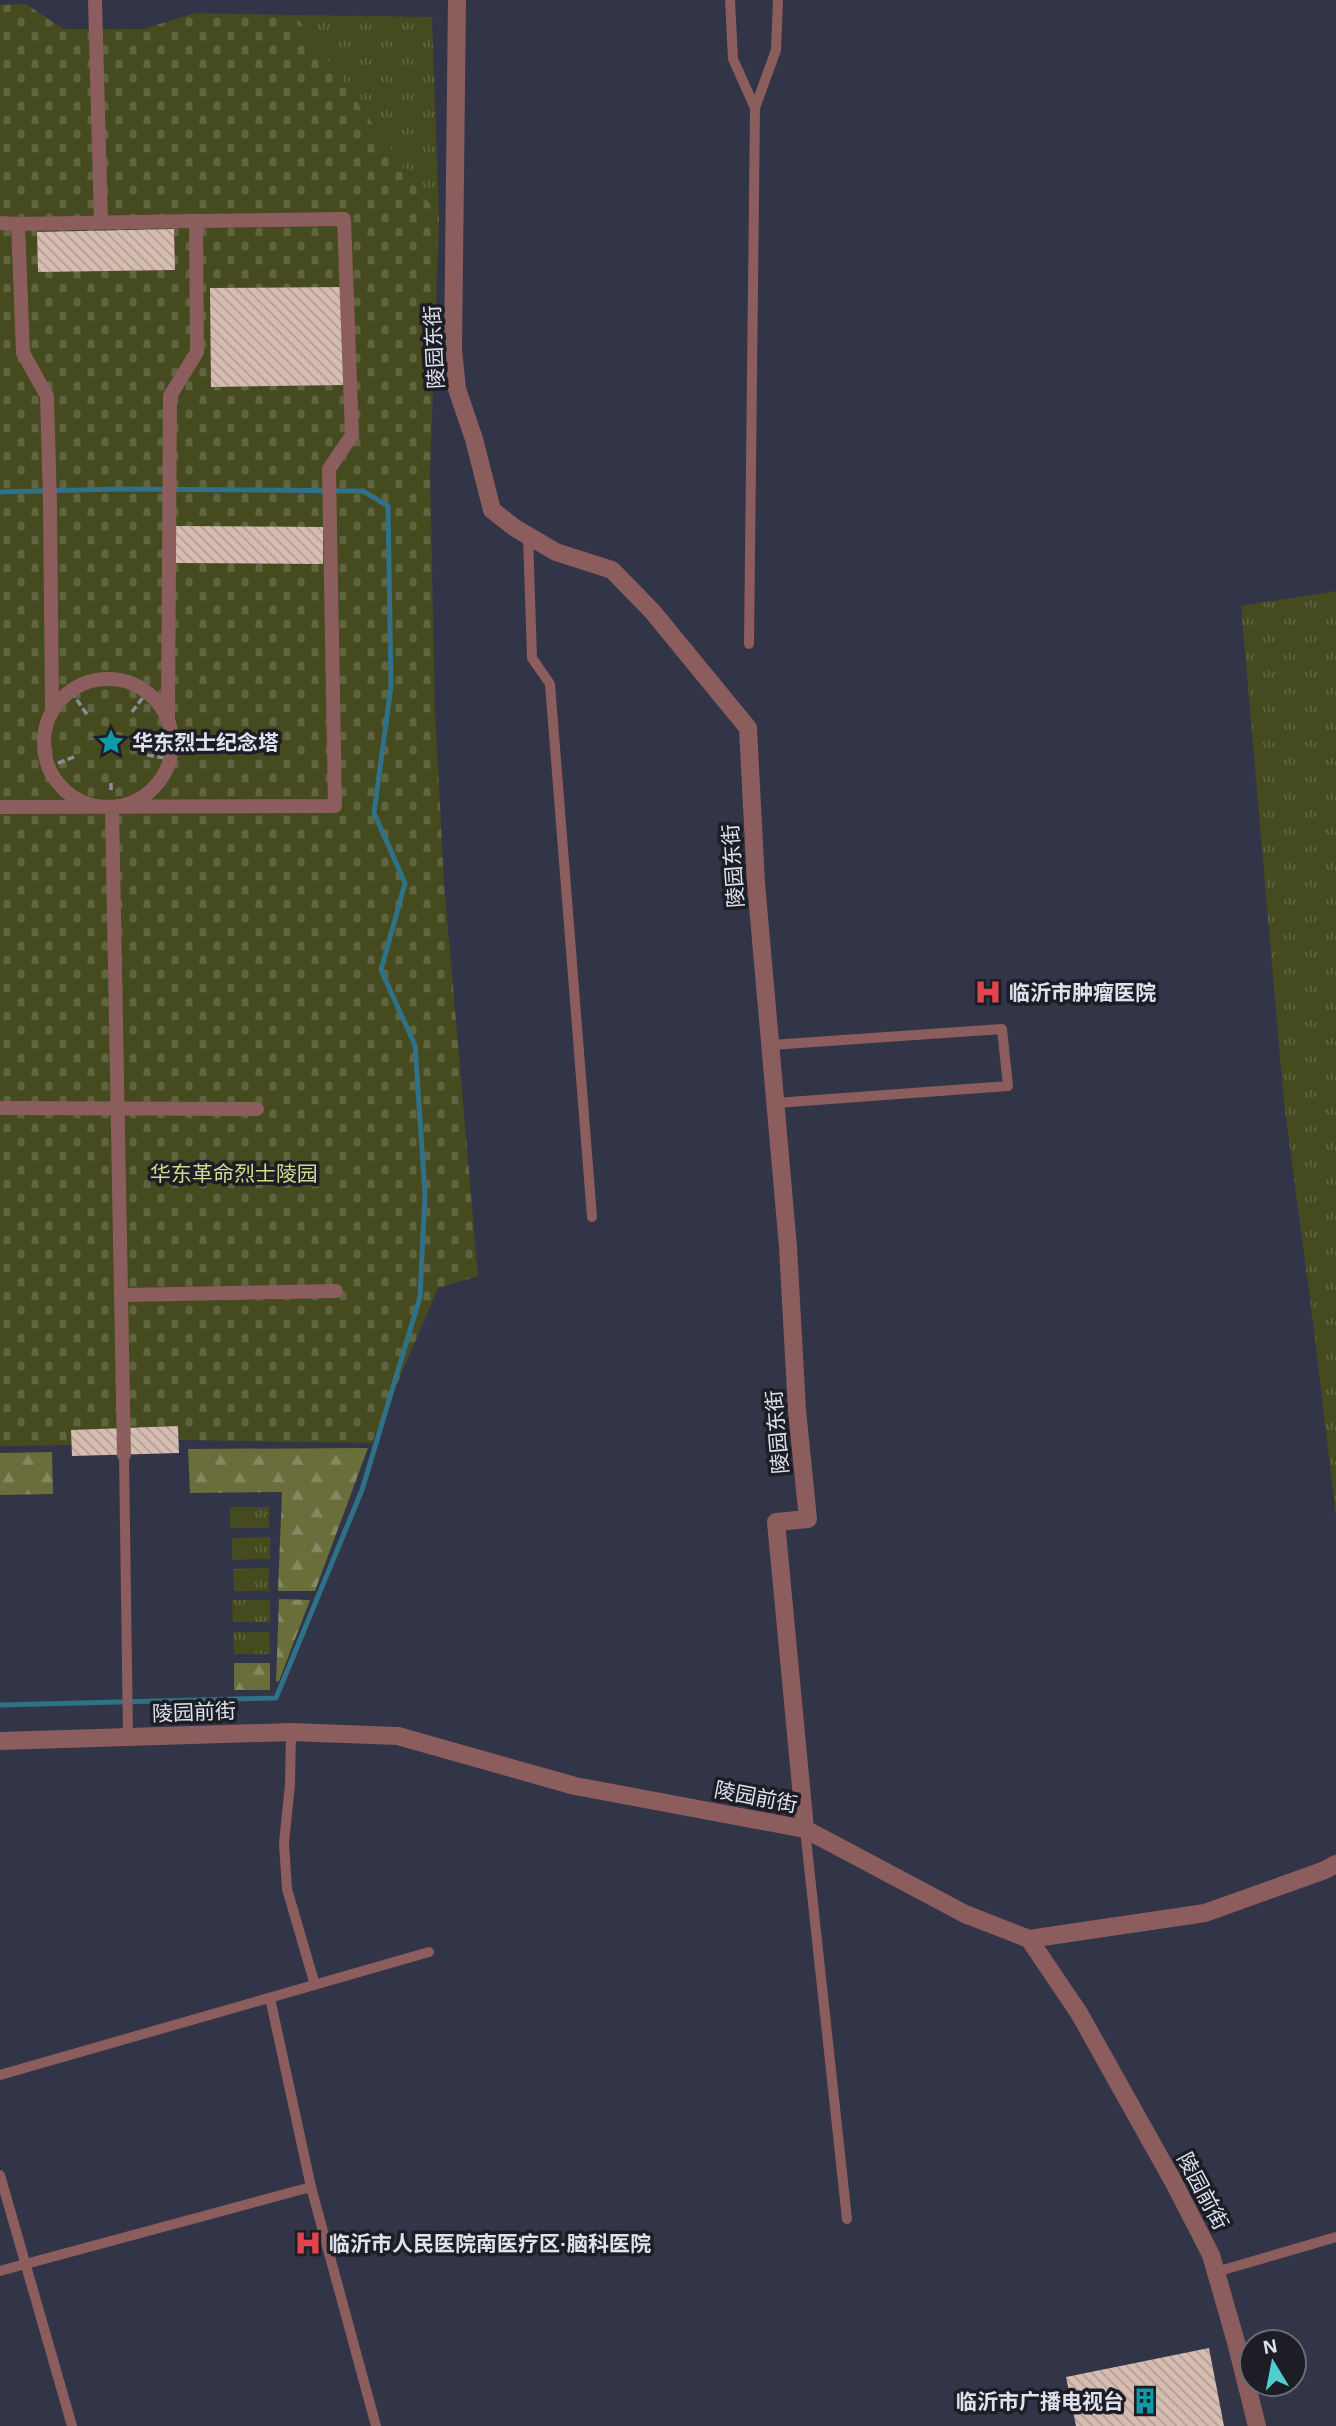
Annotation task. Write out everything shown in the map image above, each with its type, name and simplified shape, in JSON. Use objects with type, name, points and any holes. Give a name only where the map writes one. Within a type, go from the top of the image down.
[{"type":"street","points":[[95,0],[101,223]]},
{"type":"street","name":"陵园东街","points":[[457,0],[453,351],[457,389],[474,439],[492,510],[556,552],[612,570],[652,611],[748,727],[756,883],[788,1247],[797,1409],[808,1519],[776,1522],[805,1829]]},
{"type":"street","points":[[0,223],[344,219],[352,435],[329,469],[335,806],[0,807]]},
{"type":"street","points":[[18,224],[23,353],[47,396],[52,711],[45,729],[43,748],[48,767],[57,784],[71,797],[89,805],[112,808],[129,804],[148,794],[162,779],[171,759],[173,738],[168,717],[170,396],[197,352],[196,221]]},
{"type":"street","points":[[52,711],[71,691],[82,684],[102,679],[122,680],[141,687],[156,700],[168,717]]},
{"type":"street","points":[[112,808],[124,1455]]},
{"type":"street","points":[[0,1108],[257,1109]]},
{"type":"street","points":[[122,1295],[336,1290]]},
{"type":"street","name":"陵园前街","points":[[0,1741],[291,1732],[398,1736],[575,1786],[805,1829],[965,1914],[1029,1939],[1079,2013],[1180,2193],[1211,2255],[1237,2342],[1257,2426]]},
{"type":"street","points":[[1029,1939],[1205,1913],[1336,1864]]},
{"type":"lane","points":[[730,0],[733,60],[755,108]]},
{"type":"lane","points":[[749,644],[755,108],[776,50],[778,0]]},
{"type":"lane","points":[[528,536],[532,658],[550,684],[592,1217]]},
{"type":"lane","points":[[771,1045],[1002,1030],[1008,1086],[776,1103]]},
{"type":"lane","points":[[124,1455],[128,1737]]},
{"type":"lane","points":[[291,1732],[290,1784],[284,1843],[287,1889],[315,1985]]},
{"type":"lane","points":[[805,1829],[847,2219]]},
{"type":"lane","points":[[0,2075],[429,1952]]},
{"type":"lane","points":[[270,1998],[311,2187],[376,2426]]},
{"type":"lane","points":[[0,2175],[72,2426]]},
{"type":"lane","points":[[0,2271],[311,2187]]},
{"type":"lane","points":[[1216,2272],[1336,2236]]},
{"type":"path","points":[[71,691],[88,716]]},
{"type":"path","points":[[132,712],[147,692]]},
{"type":"path","points":[[147,755],[171,759]]},
{"type":"path","points":[[48,767],[75,756]]},
{"type":"green space","name":"华东革命烈士陵园","points":[[26,4],[63,29],[143,29],[195,13],[295,15],[439,217],[430,473],[435,711],[444,882],[478,1276],[438,1288],[372,1443],[179,1440],[178,1426],[71,1430],[72,1445],[0,1446],[0,5]]},
{"type":"green space","points":[[295,15],[432,17],[439,217]]},
{"type":"green space","points":[[1336,591],[1336,1516],[1284,1103],[1241,606]]},
{"type":"green space","points":[[368,1448],[315,1591],[278,1591],[282,1492],[190,1493],[188,1449]]},
{"type":"green space","points":[[52,1452],[53,1494],[0,1495],[0,1453]]},
{"type":"green space","points":[[230,1507],[269,1507],[269,1528],[230,1528]]},
{"type":"green space","points":[[270,1537],[270,1559],[232,1560],[232,1538]]},
{"type":"green space","points":[[269,1568],[269,1591],[234,1591],[233,1569]]},
{"type":"green space","points":[[279,1599],[310,1600],[279,1681],[276,1682]]},
{"type":"green space","points":[[232,1600],[270,1600],[270,1622],[233,1622]]},
{"type":"green space","points":[[233,1632],[269,1632],[270,1654],[234,1654]]},
{"type":"green space","points":[[234,1663],[270,1663],[270,1690],[234,1690]]},
{"type":"building","points":[[174,229],[175,270],[38,272],[37,232]]},
{"type":"building","points":[[345,287],[346,385],[211,387],[210,288]]},
{"type":"building","points":[[174,526],[323,527],[323,564],[174,563]]},
{"type":"building","points":[[178,1426],[179,1453],[72,1456],[71,1430]]},
{"type":"building","name":"临沂市广播电视台","points":[[1209,2348],[1224,2426],[1076,2426],[1066,2377]]},
{"type":"waterway","points":[[0,492],[119,489],[363,491],[388,506],[391,686],[374,813],[405,883],[381,970],[415,1045],[425,1194],[420,1297],[362,1490],[276,1698],[0,1705]]},
{"type":"place","name":"华东烈士纪念塔","points":[[111,742]]},
{"type":"place","name":"临沂市肿瘤医院","points":[[988,992]]},
{"type":"place","name":"临沂市人民医院南医疗区·脑科医院","points":[[308,2243]]},
{"type":"place","name":"临沂市广播电视台","points":[[1145,2401]]}]
